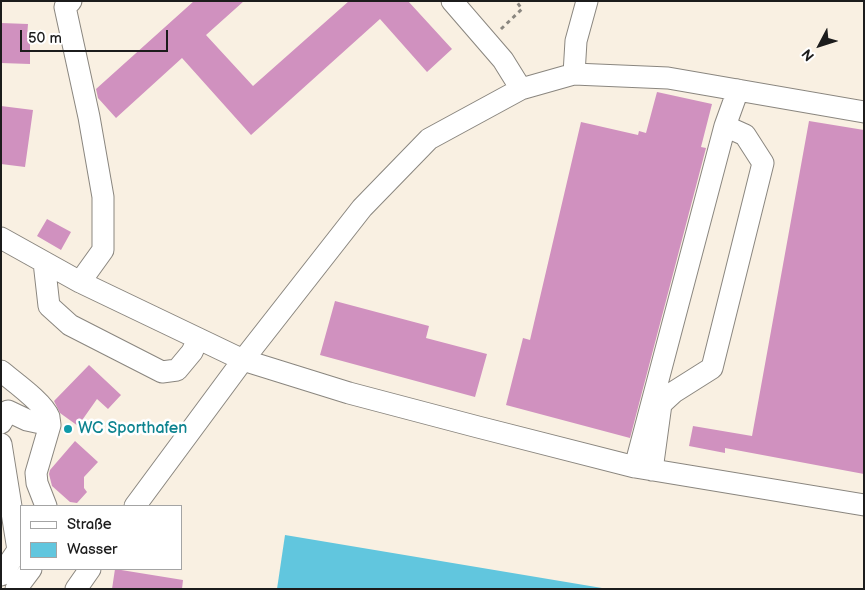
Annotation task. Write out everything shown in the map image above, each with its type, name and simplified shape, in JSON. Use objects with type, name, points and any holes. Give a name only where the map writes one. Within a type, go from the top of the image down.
[{"type":"lane","points":[[71,1],[65,7],[89,118],[102,197],[103,250],[80,282]]},
{"type":"lane","points":[[452,1],[503,60],[520,89]]},
{"type":"lane","points":[[574,74],[576,41],[587,1]]},
{"type":"lane","points":[[137,505],[242,360],[362,208],[429,140],[520,89],[574,74],[668,78],[864,112]]},
{"type":"lane","points":[[644,468],[725,126],[738,90]]},
{"type":"lane","points":[[644,468],[661,404],[674,392],[712,368],[763,163],[745,135],[725,126]]},
{"type":"lane","points":[[1,238],[80,282],[242,360],[349,393],[478,428],[644,468],[864,505]]},
{"type":"lane","points":[[44,262],[49,306],[70,325],[162,372],[177,370],[192,352],[198,339]]},
{"type":"lane","points":[[1,371],[34,398],[44,408],[49,417],[50,425],[36,473],[46,505]]},
{"type":"lane","points":[[1,422],[8,411],[27,420],[50,425]]},
{"type":"lane","points":[[1,444],[18,550],[1,575]]},
{"type":"lane","points":[[16,589],[29,570]]},
{"type":"lane","points":[[76,589],[89,570]]},
{"type":"path","points":[[488,41],[522,8],[516,1]]},
{"type":"water","points":[[285,535],[608,589],[277,589]]},
{"type":"building","points":[[194,1],[244,1],[206,35],[253,86],[349,1],[408,1],[452,49],[427,72],[380,19],[251,135],[182,58],[116,118],[98,98],[96,89]]},
{"type":"building","points":[[1,23],[28,24],[27,37],[30,37],[30,64],[1,63]]},
{"type":"building","points":[[657,92],[712,104],[701,147],[706,148],[630,438],[506,405],[523,338],[530,340],[581,122],[638,135],[639,131],[646,133]]},
{"type":"building","points":[[1,106],[33,110],[25,167],[1,164]]},
{"type":"building","points":[[809,121],[864,130],[864,474],[725,448],[725,453],[689,446],[693,426],[752,436]]},
{"type":"building","points":[[47,219],[71,232],[61,250],[37,236]]},
{"type":"building","points":[[335,301],[429,326],[426,338],[487,354],[475,397],[320,355]]},
{"type":"building","points":[[89,365],[121,395],[108,409],[97,399],[78,426],[60,413],[54,401]]},
{"type":"building","points":[[75,441],[98,462],[84,477],[84,488],[87,492],[77,503],[70,502],[52,486],[49,474],[50,470]]},
{"type":"building","points":[[115,570],[183,580],[182,589],[112,589]]},
{"type":"place","name":"WC Sporthafen","points":[[68,429]]}]
